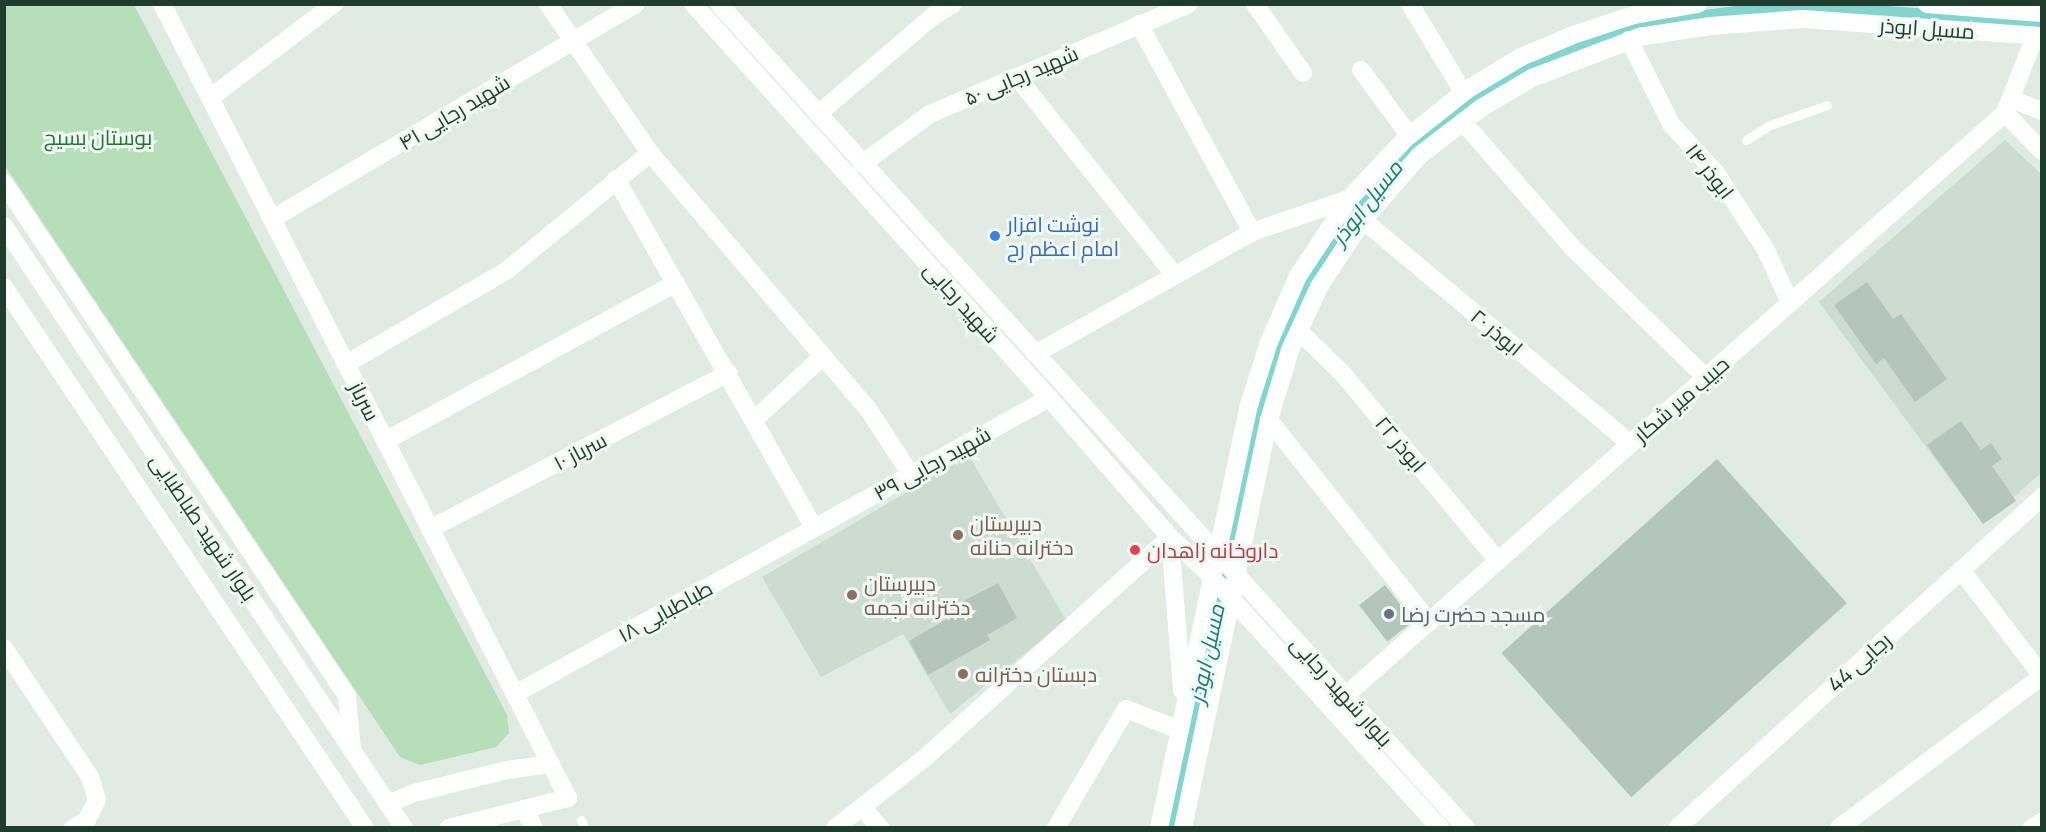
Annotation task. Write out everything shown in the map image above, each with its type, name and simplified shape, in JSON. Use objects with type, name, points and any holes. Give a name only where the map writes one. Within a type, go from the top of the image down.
[{"type":"street","name":"سرباز","points":[[162,4],[568,798],[524,809]]},
{"type":"street","points":[[210,98],[334,4]]},
{"type":"street","points":[[548,4],[650,153],[868,409],[911,475]]},
{"type":"street","name":"شهید رجایی ۴۱","points":[[272,219],[636,4]]},
{"type":"street","name":"شهید رجایی","points":[[693,4],[1049,398],[1170,537],[1231,599]]},
{"type":"street","name":"شهید رجایی","points":[[719,4],[1217,555]]},
{"type":"street","points":[[818,114],[927,10],[953,4]]},
{"type":"street","name":"شهید رجایی ۵۰","points":[[862,164],[930,114],[1189,4]]},
{"type":"street","points":[[1255,4],[1303,73]]},
{"type":"street","points":[[1410,4],[1463,92]]},
{"type":"street","points":[[1159,828],[1249,405],[1269,342],[1298,276],[1349,199],[1409,135],[1463,92],[1521,57],[1573,35],[1634,15],[1698,4]]},
{"type":"street","name":"مسیل ابوذر","points":[[1928,4],[2042,13]]},
{"type":"street","name":"مسیل ابوذر","points":[[1183,828],[1269,420],[1299,331],[1319,287],[1363,220],[1420,155],[1463,122],[1532,78],[1629,40],[1710,26],[1803,19],[2038,36]]},
{"type":"street","points":[[1139,24],[1252,232]]},
{"type":"street","points":[[2008,106],[2038,36]]},
{"type":"street","name":"ابوذر ۱۴","points":[[1629,40],[1671,124],[1716,172],[1766,250],[1790,303]]},
{"type":"street","points":[[1361,70],[1409,135]]},
{"type":"street","points":[[1017,77],[1173,273]]},
{"type":"street","points":[[2008,106],[2042,111]]},
{"type":"street","points":[[2008,106],[2042,151]]},
{"type":"street","name":"حبیب میر شکار","points":[[1345,696],[1706,378],[2008,106]]},
{"type":"street","points":[[1463,122],[1573,248],[1706,378]]},
{"type":"street","points":[[346,364],[506,271],[616,178],[650,153]]},
{"type":"street","points":[[616,178],[755,419],[814,528]]},
{"type":"street","points":[[4,183],[347,696],[352,750]]},
{"type":"street","points":[[1035,354],[1173,273],[1252,232],[1349,199]]},
{"type":"street","name":"ابوذر ۲۰","points":[[1363,220],[1630,444]]},
{"type":"street","name":"بلوار شهید طباطبایی","points":[[4,226],[404,828]]},
{"type":"street","points":[[385,441],[676,282]]},
{"type":"street","name":"بلوار شهید طباطبایی","points":[[4,287],[359,825]]},
{"type":"street","name":"ابوذر ۲۲","points":[[1299,331],[1343,374],[1498,561]]},
{"type":"street","points":[[755,419],[823,356]]},
{"type":"street","name":"سرباز ۱۰","points":[[430,529],[729,374]]},
{"type":"street","name":"شهید رجایی ۳۹","points":[[814,528],[1049,398]]},
{"type":"street","points":[[1269,420],[1429,622]]},
{"type":"street","name":"رجایی 44","points":[[1677,828],[2042,497]]},
{"type":"street","name":"طباطبایی ۱۸","points":[[515,694],[814,528]]},
{"type":"street","points":[[1170,537],[1184,710]]},
{"type":"street","points":[[835,828],[927,756],[1170,537]]},
{"type":"street","name":"بلوار شهید رجایی","points":[[1217,555],[1466,828]]},
{"type":"street","points":[[1839,828],[2041,676],[1961,570]]},
{"type":"street","name":"بلوار شهید رجایی","points":[[1231,599],[1440,828]]},
{"type":"street","points":[[4,648],[90,777],[97,800],[87,820],[74,828]]},
{"type":"street","points":[[1056,828],[1126,709],[1180,730]]},
{"type":"street","points":[[359,825],[388,804],[483,776],[550,764]]},
{"type":"street","points":[[862,807],[880,828]]},
{"type":"street","points":[[449,828],[524,809],[534,828]]},
{"type":"street","points":[[2032,828],[2042,822]]},
{"type":"lane","points":[[1746,140],[1770,125],[1827,105]]},
{"type":"shaded area","points":[[2005,140],[2041,174],[2041,473],[1983,524],[1819,302]]},
{"type":"shaded area","points":[[969,456],[1066,620],[950,714],[903,634],[821,677],[762,577]]},
{"type":"green space","name":"بوستان بسیج","points":[[4,5],[134,5],[507,715],[509,733],[496,747],[420,765],[400,757],[5,166]]},
{"type":"building","points":[[1867,282],[1893,319],[1901,314],[1947,379],[1915,402],[1884,358],[1876,364],[1834,305]]},
{"type":"building","points":[[1961,421],[1981,450],[1991,443],[2002,459],[1992,466],[2016,501],[1983,524],[1927,445]]},
{"type":"building","points":[[1717,459],[1847,603],[1631,797],[1501,653]]},
{"type":"building","points":[[998,583],[1017,618],[987,635],[990,640],[928,675],[909,641],[961,611],[958,604]]},
{"type":"building","name":"مسجد حضرت رضا","points":[[1385,585],[1413,621],[1387,642],[1359,605]]},
{"type":"waterway","name":"مسیل ابوذر","points":[[1170,828],[1262,402],[1281,342],[1299,300],[1328,253],[1373,188],[1408,150],[1468,103],[1520,72],[1580,46],[1651,25],[1790,7],[2042,25]]},
{"type":"place","name":"نوشت افزار امام اعظم رح","points":[[995,236]]},
{"type":"place","name":"دبیرستان دخترانه حنانه","points":[[958,535]]},
{"type":"place","name":"داروخانه زاهدان","points":[[1135,550]]},
{"type":"place","name":"دبیرستان دخترانه نجمه","points":[[852,595]]},
{"type":"place","name":"مسجد حضرت رضا","points":[[1389,614]]},
{"type":"place","name":"دبستان دخترانه","points":[[963,674]]}]
